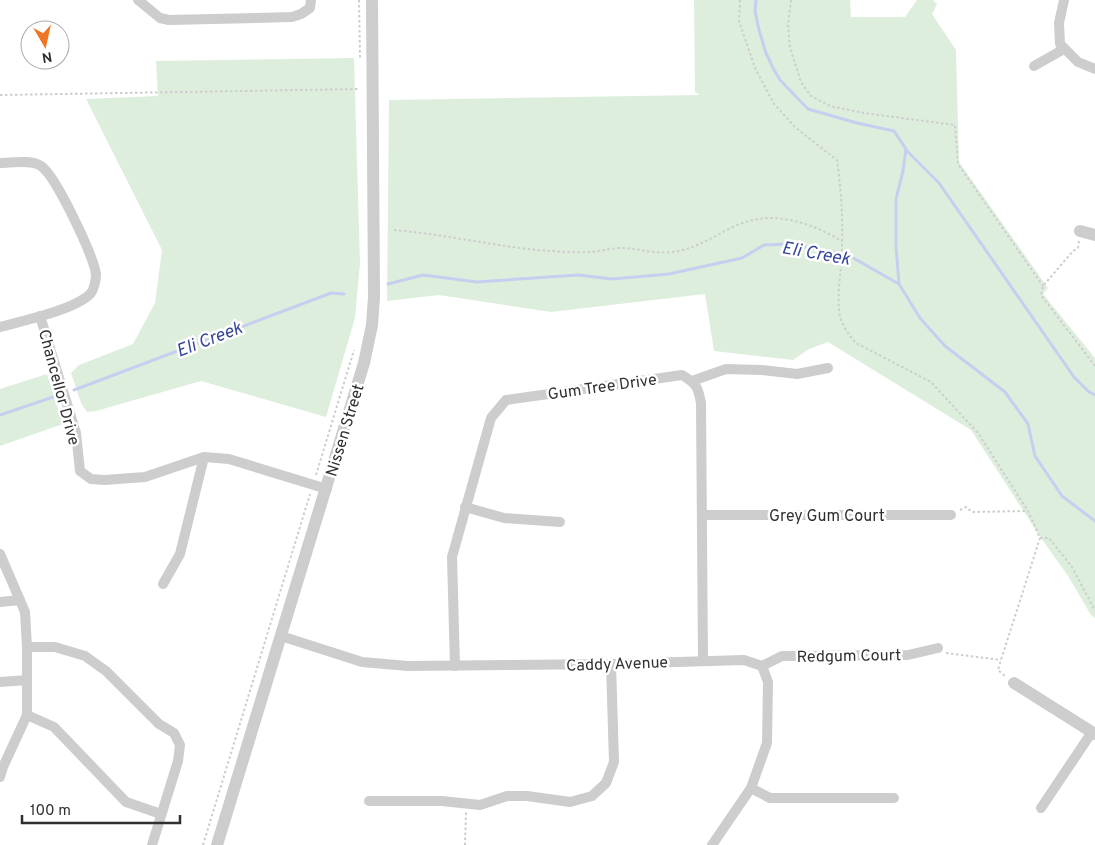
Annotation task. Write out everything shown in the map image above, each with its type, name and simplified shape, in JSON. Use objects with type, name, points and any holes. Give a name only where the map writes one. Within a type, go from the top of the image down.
[{"type":"street","points":[[138,0],[160,18],[168,20],[292,17],[310,8],[311,0]]},
{"type":"street","name":"Nissen Street","points":[[217,845],[327,489],[364,363],[372,325],[374,297],[372,0]]},
{"type":"street","points":[[1064,0],[1059,22],[1060,44],[1078,62],[1095,69]]},
{"type":"street","points":[[1034,66],[1064,49]]},
{"type":"street","name":"Chancellor Drive","points":[[0,163],[41,165],[51,176],[81,231],[96,274],[90,294],[71,305],[0,328]]},
{"type":"street","points":[[1080,232],[1095,235]]},
{"type":"street","name":"Chancellor Drive","points":[[40,316],[76,433],[80,471],[91,479],[105,480],[145,477],[204,457],[229,459],[327,489]]},
{"type":"street","points":[[703,661],[701,403],[699,388],[692,381],[726,369],[762,370],[797,374],[828,368]]},
{"type":"street","name":"Gum Tree Drive","points":[[455,666],[452,557],[490,418],[506,400],[682,375],[692,381]]},
{"type":"street","points":[[163,584],[180,554],[204,457]]},
{"type":"street","points":[[465,507],[504,518],[560,522]]},
{"type":"street","name":"Grey Gum Court","points":[[703,515],[952,515]]},
{"type":"street","points":[[0,554],[25,612],[27,647],[27,715],[1,770]]},
{"type":"street","points":[[0,602],[20,600]]},
{"type":"street","name":"Caddy Avenue","points":[[281,636],[362,662],[408,666],[611,664],[744,660],[762,666]]},
{"type":"street","points":[[27,647],[55,647],[85,656],[106,671],[159,724],[174,733],[180,745],[178,761],[152,845]]},
{"type":"street","name":"Redgum Court","points":[[762,666],[782,656],[908,655],[938,648]]},
{"type":"street","points":[[369,801],[442,801],[480,805],[507,796],[527,796],[570,802],[592,796],[606,783],[614,762],[611,664]]},
{"type":"street","points":[[712,845],[751,788],[767,743],[768,682],[762,666]]},
{"type":"street","points":[[0,682],[27,680]]},
{"type":"street","points":[[1014,683],[1094,733],[1041,808]]},
{"type":"street","points":[[27,715],[54,727],[126,802],[161,814]]},
{"type":"street","points":[[751,788],[770,798],[894,798]]},
{"type":"path","points":[[359,0],[360,61]]},
{"type":"path","points":[[740,0],[739,20],[754,68],[774,104],[796,128],[837,160],[842,197],[839,311],[848,334],[856,343],[931,382],[978,433],[1028,511],[1040,538],[998,670],[1014,683]]},
{"type":"path","points":[[791,0],[788,36],[794,64],[805,90],[811,96],[830,106],[897,119],[955,126],[958,164],[1043,286]]},
{"type":"path","points":[[0,95],[360,89]]},
{"type":"path","points":[[394,230],[482,244],[538,250],[588,252],[623,248],[648,252],[672,252],[710,240],[736,226],[757,218],[781,217],[824,231],[842,241]]},
{"type":"path","points":[[1080,232],[1078,248],[1073,251],[1043,286],[1040,295],[1095,366]]},
{"type":"path","points":[[203,845],[355,347]]},
{"type":"path","points":[[952,515],[966,507],[972,512],[1028,511]]},
{"type":"path","points":[[1040,538],[1049,538],[1072,567],[1095,611]]},
{"type":"path","points":[[938,648],[949,654],[1001,660]]},
{"type":"path","points":[[465,845],[466,803]]},
{"type":"green space","points":[[694,0],[850,0],[851,17],[905,17],[917,0],[933,0],[937,4],[932,14],[956,50],[959,162],[1048,288],[1043,294],[1095,358],[1095,618],[1091,615],[1068,576],[971,430],[828,342],[809,349],[793,360],[714,351],[705,294],[551,312],[439,295],[387,301],[389,100],[699,95],[695,92]]},
{"type":"green space","points":[[354,58],[360,263],[355,318],[326,417],[201,381],[87,412],[81,403],[71,373],[79,365],[133,344],[155,303],[162,250],[86,99],[158,96],[156,61]]},
{"type":"green space","points":[[47,374],[63,424],[0,446],[0,389]]},
{"type":"waterway","points":[[756,0],[755,11],[759,30],[773,68],[780,80],[808,109],[894,131],[906,149],[896,199],[896,246],[899,284]]},
{"type":"waterway","points":[[906,150],[939,183],[1074,377],[1089,392],[1095,395]]},
{"type":"waterway","name":"Eli Creek","points":[[388,284],[423,275],[477,282],[578,275],[612,279],[669,274],[742,258],[764,245],[790,244],[848,255],[899,284],[920,318],[945,346],[1005,392],[1028,424],[1035,456],[1062,496],[1095,521]]},
{"type":"waterway","name":"Eli Creek","points":[[74,390],[331,293],[344,294]]},
{"type":"waterway","name":"Eli Creek","points":[[0,415],[56,396]]}]
